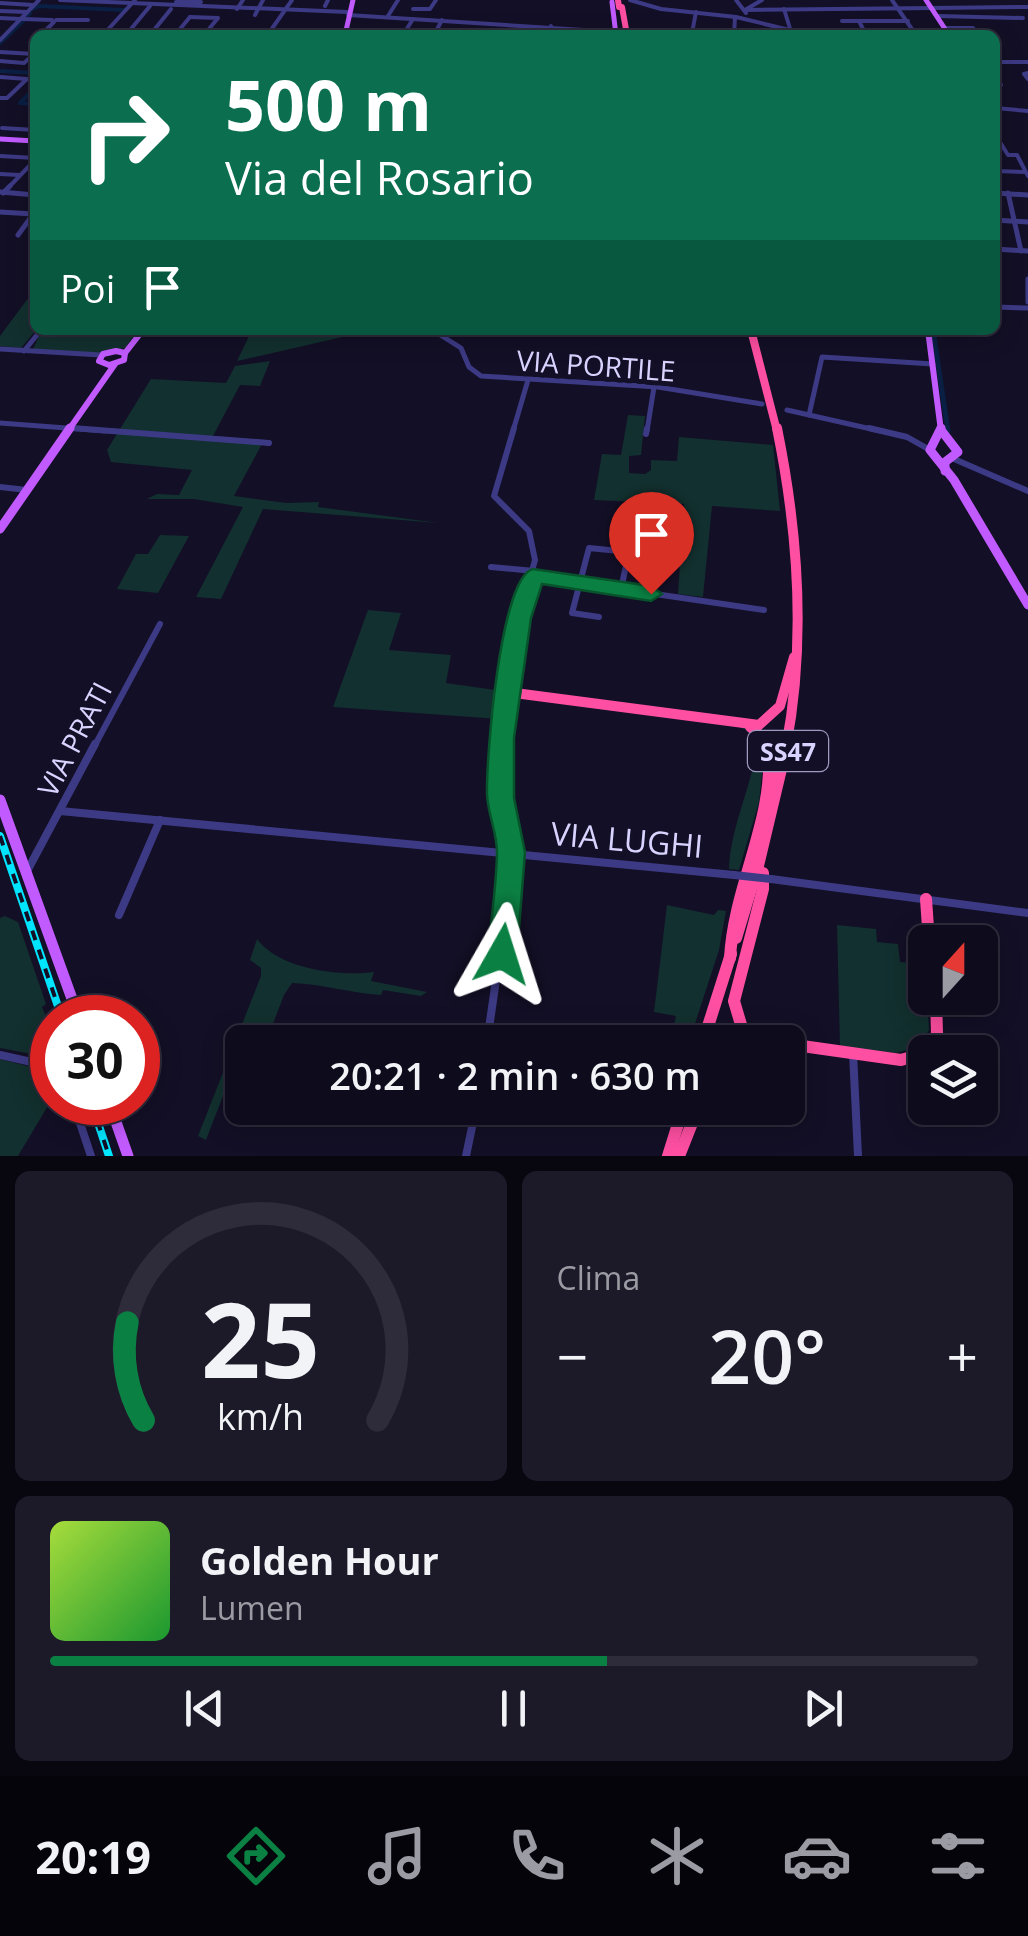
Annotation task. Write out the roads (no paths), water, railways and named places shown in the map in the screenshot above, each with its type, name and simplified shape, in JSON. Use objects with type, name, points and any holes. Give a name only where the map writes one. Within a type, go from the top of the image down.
[{"type":"highway","points":[[616,30],[620,2]]},
{"type":"highway","name":"SS47","points":[[708,1025],[763,852],[790,743],[798,646],[798,591],[781,444],[755,335]]},
{"type":"highway","points":[[507,692],[745,725],[767,723],[778,709],[798,646]]},
{"type":"highway","points":[[730,958],[734,912],[767,787],[770,752],[762,734],[745,725]]},
{"type":"highway","points":[[741,1025],[734,1001],[763,889],[763,852]]},
{"type":"highway","points":[[926,899],[928,925]]},
{"type":"highway","points":[[805,1046],[908,1058]]},
{"type":"highway","points":[[668,1156],[678,1125]]},
{"type":"highway","points":[[679,1156],[691,1125]]},
{"type":"main road","points":[[345,30],[354,0]]},
{"type":"main road","points":[[926,0],[944,28]]},
{"type":"main road","points":[[616,30],[620,2]]},
{"type":"main road","points":[[0,139],[30,140]]},
{"type":"main road","points":[[0,529],[72,428],[103,362],[124,351],[138,335]]},
{"type":"main road","points":[[929,335],[941,430],[934,447],[1028,605]]},
{"type":"main road","points":[[103,362],[126,359],[124,351]]},
{"type":"main road","points":[[941,430],[951,442],[954,457]]},
{"type":"main road","points":[[934,447],[951,442]]},
{"type":"main road","points":[[934,447],[954,457]]},
{"type":"main road","points":[[945,471],[943,466],[954,457]]},
{"type":"main road","points":[[0,800],[71,995]]},
{"type":"main road","points":[[117,1125],[128,1156]]},
{"type":"street","points":[[0,40],[40,0]]},
{"type":"street","points":[[60,0],[603,30]]},
{"type":"street","points":[[219,9],[224,0]]},
{"type":"street","points":[[238,9],[242,0]]},
{"type":"street","points":[[256,12],[263,0]]},
{"type":"street","points":[[270,30],[292,0]]},
{"type":"street","points":[[324,6],[328,0]]},
{"type":"street","points":[[388,17],[398,0]]},
{"type":"street","points":[[413,8],[431,9],[436,0]]},
{"type":"street","points":[[602,0],[708,12],[787,30]]},
{"type":"street","points":[[736,0],[746,19]]},
{"type":"street","points":[[744,10],[762,0]]},
{"type":"street","points":[[812,0],[818,8]]},
{"type":"street","points":[[826,0],[830,8]]},
{"type":"street","points":[[892,0],[913,30]]},
{"type":"street","points":[[952,0],[957,8]]},
{"type":"street","points":[[176,2],[202,1]]},
{"type":"street","points":[[179,30],[202,1]]},
{"type":"street","points":[[1,2],[35,5]]},
{"type":"street","points":[[107,30],[132,2]]},
{"type":"street","points":[[130,30],[150,6]]},
{"type":"street","points":[[744,10],[1028,7]]},
{"type":"street","points":[[154,30],[172,8]]},
{"type":"street","points":[[1013,8],[1026,20]]},
{"type":"street","points":[[0,10],[28,12]]},
{"type":"street","points":[[784,10],[790,30]]},
{"type":"street","points":[[693,30],[696,12]]},
{"type":"street","points":[[45,18],[50,13]]},
{"type":"street","points":[[937,16],[1026,20]]},
{"type":"street","points":[[190,17],[218,18],[208,30]]},
{"type":"street","points":[[735,30],[736,17]]},
{"type":"street","points":[[0,18],[88,20]]},
{"type":"street","points":[[406,30],[414,18]]},
{"type":"street","points":[[23,19],[54,20]]},
{"type":"street","points":[[45,30],[54,20]]},
{"type":"street","points":[[437,30],[442,20]]},
{"type":"street","points":[[842,21],[908,21]]},
{"type":"street","points":[[859,21],[864,30]]},
{"type":"street","points":[[549,30],[551,26]]},
{"type":"street","points":[[944,28],[974,30]]},
{"type":"street","points":[[0,52],[30,54]]},
{"type":"street","points":[[0,61],[24,62],[30,57]]},
{"type":"street","points":[[1000,61],[1028,62]]},
{"type":"street","points":[[0,78],[28,79],[7,98],[0,98]]},
{"type":"street","points":[[1000,109],[1010,110]]},
{"type":"street","points":[[1000,109],[1028,111]]},
{"type":"street","points":[[2,128],[30,130]]},
{"type":"street","points":[[1000,142],[1008,155]]},
{"type":"street","points":[[1000,155],[1017,155],[1027,174]]},
{"type":"street","points":[[0,156],[30,159]]},
{"type":"street","points":[[1,192],[30,165]]},
{"type":"street","points":[[1000,171],[1027,174]]},
{"type":"street","points":[[0,174],[20,176]]},
{"type":"street","points":[[1,192],[30,195]]},
{"type":"street","points":[[1000,192],[1028,194]]},
{"type":"street","points":[[1000,249],[1025,251],[1008,193]]},
{"type":"street","points":[[0,212],[30,213]]},
{"type":"street","points":[[18,235],[30,218]]},
{"type":"street","points":[[1000,221],[1028,222]]},
{"type":"street","points":[[1000,307],[1028,305],[1023,271]]},
{"type":"street","points":[[24,351],[37,335]]},
{"type":"street","name":"VIA PORTILE","points":[[449,335],[477,374],[654,387],[762,404]]},
{"type":"street","points":[[0,349],[103,362]]},
{"type":"street","points":[[809,415],[820,357],[933,364]]},
{"type":"street","points":[[490,1025],[502,954],[512,852],[501,798],[501,738],[519,618],[534,574],[534,540],[530,530],[494,496],[528,380]]},
{"type":"street","points":[[646,434],[654,387]]},
{"type":"street","points":[[788,410],[934,447]]},
{"type":"street","points":[[0,423],[269,443]]},
{"type":"street","points":[[954,457],[1028,492]]},
{"type":"street","points":[[0,487],[28,490]]},
{"type":"street","points":[[599,617],[572,613],[589,548],[628,552],[621,589]]},
{"type":"street","points":[[491,566],[764,610]]},
{"type":"street","name":"VIA PRATI","points":[[26,873],[160,624]]},
{"type":"street","name":"VIA LUGHI","points":[[60,811],[734,874],[1028,913]]},
{"type":"street","points":[[118,915],[160,820]]},
{"type":"street","points":[[853,1053],[858,1156]]},
{"type":"street","points":[[0,1056],[30,1062]]},
{"type":"street","points":[[81,1125],[91,1156]]},
{"type":"street","points":[[466,1156],[472,1125]]},
{"type":"waterway","points":[[33,9],[39,6],[124,10]]},
{"type":"waterway","points":[[27,16],[30,13]]},
{"type":"waterway","points":[[0,43],[24,20]]},
{"type":"waterway","points":[[0,71],[30,73]]},
{"type":"waterway","points":[[30,93],[20,103],[30,104]]},
{"type":"waterway","points":[[934,335],[948,431]]},
{"type":"railway","points":[[0,836],[54,995]]},
{"type":"railway","points":[[99,1125],[109,1156]]}]
